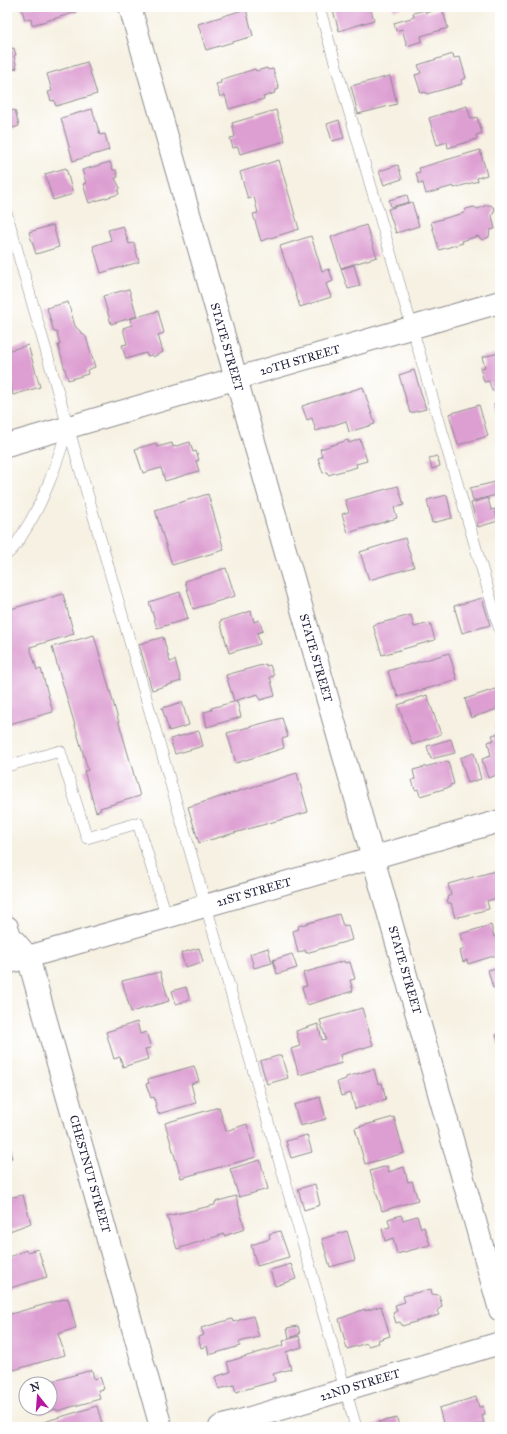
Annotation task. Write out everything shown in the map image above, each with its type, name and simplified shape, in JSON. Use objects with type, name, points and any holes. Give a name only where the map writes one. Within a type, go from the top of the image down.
[{"type":"street","name":"STATE STREET","points":[[130,7],[373,858],[500,1310]]},
{"type":"street","name":"20TH STREET","points":[[7,445],[500,302]]},
{"type":"street","name":"21ST STREET","points":[[7,963],[500,821]]},
{"type":"street","name":"CHESTNUT STREET","points":[[7,927],[10,936],[28,957],[161,1427]]},
{"type":"street","name":"22ND STREET","points":[[220,1427],[500,1343]]},
{"type":"lane","points":[[319,7],[500,631]]},
{"type":"lane","points":[[7,215],[356,1427]]},
{"type":"lane","points":[[7,554],[12,550],[32,521],[50,482],[68,428]]},
{"type":"lane","points":[[7,766],[60,751],[87,838],[138,823],[167,918]]},
{"type":"building","points":[[21,7],[75,7],[77,12],[32,25],[31,19],[25,20]]},
{"type":"building","points":[[332,7],[370,7],[374,20],[339,31]]},
{"type":"building","points":[[393,7],[403,7],[394,10]]},
{"type":"building","points":[[442,8],[448,28],[421,36],[422,41],[407,46],[402,29],[396,31],[394,23],[414,17],[413,13],[425,10],[426,13]]},
{"type":"building","points":[[246,9],[253,36],[206,50],[198,24]]},
{"type":"building","points":[[7,34],[12,49],[14,48],[17,68],[7,71]]},
{"type":"building","points":[[453,54],[454,58],[460,57],[466,78],[461,80],[462,84],[427,94],[426,92],[421,93],[415,75],[421,73],[418,65]]},
{"type":"building","points":[[87,62],[97,94],[56,106],[54,100],[51,101],[48,92],[52,91],[47,74]]},
{"type":"building","points":[[267,68],[268,70],[273,69],[279,89],[274,91],[275,93],[263,97],[264,99],[229,109],[225,95],[220,97],[216,84],[221,83],[220,80],[255,69],[256,71]]},
{"type":"building","points":[[390,76],[397,104],[358,114],[351,86]]},
{"type":"building","points":[[467,106],[471,119],[477,117],[482,133],[476,135],[477,139],[448,148],[447,142],[437,145],[429,118]]},
{"type":"building","points":[[92,109],[100,135],[105,134],[109,150],[73,161],[61,118]]},
{"type":"building","points":[[15,110],[19,126],[7,130],[7,112]]},
{"type":"building","points":[[276,110],[285,141],[240,154],[238,147],[233,148],[230,138],[235,137],[232,123]]},
{"type":"building","points":[[339,120],[344,138],[332,141],[327,124]]},
{"type":"building","points":[[480,150],[487,175],[477,178],[478,181],[454,188],[453,186],[426,194],[423,183],[419,184],[416,173],[420,172],[419,168]]},
{"type":"building","points":[[279,160],[299,229],[261,241],[253,214],[258,213],[254,197],[248,199],[240,172]]},
{"type":"building","points":[[110,162],[113,170],[116,170],[118,177],[115,178],[120,188],[118,191],[119,194],[89,203],[83,184],[86,183],[82,170]]},
{"type":"building","points":[[398,165],[402,179],[384,185],[379,171]]},
{"type":"building","points":[[66,168],[73,194],[53,200],[45,174]]},
{"type":"building","points":[[407,195],[409,202],[391,207],[389,200]]},
{"type":"building","points":[[412,202],[419,226],[396,233],[388,209]]},
{"type":"building","points":[[491,205],[495,209],[492,216],[495,229],[490,230],[489,237],[482,240],[478,236],[462,241],[463,243],[439,250],[431,222],[464,213],[466,209],[474,207],[478,209]]},
{"type":"building","points":[[53,225],[59,247],[36,254],[29,232]]},
{"type":"building","points":[[366,225],[377,257],[341,268],[331,237]]},
{"type":"building","points":[[123,226],[129,244],[134,243],[139,262],[101,273],[93,246],[111,240],[108,230]]},
{"type":"building","points":[[311,236],[322,271],[329,269],[333,281],[326,284],[331,297],[300,307],[280,246]]},
{"type":"building","points":[[354,265],[360,286],[348,289],[341,269]]},
{"type":"building","points":[[129,289],[137,316],[111,324],[103,296]]},
{"type":"building","points":[[68,302],[75,326],[86,337],[95,367],[87,370],[88,374],[68,380],[58,345],[60,345],[57,332],[54,332],[47,308]]},
{"type":"building","points":[[158,311],[164,333],[158,335],[163,352],[153,357],[152,355],[147,356],[146,353],[126,359],[122,345],[127,344],[123,328],[132,325],[130,319]]},
{"type":"building","points":[[28,345],[40,387],[13,395],[7,372],[7,351]]},
{"type":"building","points":[[500,353],[500,389],[492,391],[489,381],[484,382],[480,368],[485,367],[482,357]]},
{"type":"building","points":[[414,370],[426,409],[410,413],[399,375]]},
{"type":"building","points":[[363,387],[375,424],[349,432],[346,421],[316,431],[312,418],[307,420],[302,406]]},
{"type":"building","points":[[500,402],[500,425],[494,404]]},
{"type":"building","points":[[479,405],[488,436],[458,445],[449,414]]},
{"type":"building","points":[[360,439],[367,461],[356,464],[357,467],[328,475],[327,472],[323,473],[318,458],[322,457],[320,449],[348,440],[349,443]]},
{"type":"building","points":[[190,442],[193,452],[196,451],[199,460],[196,461],[199,471],[165,481],[161,468],[143,473],[135,449],[156,443],[157,447],[172,443],[173,447]]},
{"type":"building","points":[[437,456],[440,466],[432,469],[429,458]]},
{"type":"building","points":[[500,481],[500,494],[473,501],[470,488]]},
{"type":"building","points":[[398,486],[404,505],[394,508],[397,518],[348,533],[342,514],[349,512],[345,500]]},
{"type":"building","points":[[208,494],[224,550],[172,565],[155,510]]},
{"type":"building","points":[[447,495],[452,518],[432,523],[427,500]]},
{"type":"building","points":[[488,498],[491,510],[495,509],[498,521],[478,527],[471,503]]},
{"type":"building","points":[[405,538],[414,567],[369,580],[360,552]]},
{"type":"building","points":[[226,568],[235,596],[193,609],[185,581]]},
{"type":"building","points":[[180,592],[188,619],[157,628],[149,602]]},
{"type":"building","points":[[63,594],[74,634],[30,647],[37,670],[41,669],[53,712],[9,724],[7,719],[7,610]]},
{"type":"building","points":[[482,598],[490,625],[462,633],[454,606]]},
{"type":"building","points":[[251,611],[254,622],[259,620],[263,631],[257,633],[260,644],[229,653],[220,621]]},
{"type":"building","points":[[411,615],[414,627],[430,623],[435,640],[382,655],[373,625]]},
{"type":"building","points":[[94,635],[140,796],[100,808],[101,810],[96,812],[84,771],[88,770],[52,647]]},
{"type":"building","points":[[163,637],[170,662],[175,660],[181,681],[152,690],[139,644]]},
{"type":"building","points":[[449,653],[457,680],[398,697],[395,688],[393,688],[388,671]]},
{"type":"building","points":[[266,664],[266,666],[270,665],[274,676],[270,677],[275,696],[260,700],[258,694],[234,701],[226,675]]},
{"type":"building","points":[[498,688],[500,694],[500,708],[471,718],[465,699]]},
{"type":"building","points":[[427,695],[441,734],[412,745],[398,705]]},
{"type":"building","points":[[237,701],[241,717],[207,727],[204,712],[212,710],[211,708]]},
{"type":"building","points":[[182,702],[189,725],[169,731],[162,708]]},
{"type":"building","points":[[282,718],[288,737],[282,739],[284,748],[236,763],[227,733]]},
{"type":"building","points":[[500,723],[500,733],[497,724]]},
{"type":"building","points":[[199,731],[203,746],[175,754],[170,739]]},
{"type":"building","points":[[500,733],[500,774],[488,778],[482,759],[491,756],[488,742],[494,740],[492,735]]},
{"type":"building","points":[[451,739],[455,753],[431,759],[427,746]]},
{"type":"building","points":[[474,753],[481,779],[468,783],[460,758]]},
{"type":"building","points":[[448,761],[454,784],[450,785],[450,787],[420,796],[418,789],[415,790],[412,780],[415,779],[413,770]]},
{"type":"building","points":[[297,773],[308,812],[199,843],[188,807]]},
{"type":"building","points":[[499,870],[500,897],[487,901],[489,909],[455,918],[451,903],[448,903],[447,897],[451,895],[448,884]]},
{"type":"building","points":[[339,914],[343,926],[348,925],[352,940],[306,953],[305,950],[298,953],[293,931],[299,929],[298,926]]},
{"type":"building","points":[[491,925],[494,937],[500,935],[500,954],[468,964],[467,960],[463,962],[460,951],[464,949],[460,934]]},
{"type":"building","points":[[199,948],[203,962],[185,967],[181,953]]},
{"type":"building","points":[[268,948],[272,963],[254,968],[250,954]]},
{"type":"building","points":[[292,954],[297,968],[277,974],[273,960]]},
{"type":"building","points":[[344,961],[345,963],[350,962],[355,979],[350,980],[353,991],[307,1005],[302,987],[307,986],[303,973]]},
{"type":"building","points":[[500,967],[500,987],[493,988],[488,970]]},
{"type":"building","points":[[160,972],[169,1001],[131,1012],[122,981]]},
{"type":"building","points":[[186,987],[190,1000],[176,1004],[172,991]]},
{"type":"building","points":[[362,1008],[373,1045],[340,1055],[342,1063],[299,1075],[291,1049],[300,1046],[296,1031],[318,1024],[322,1040],[326,1039],[320,1020]]},
{"type":"building","points":[[137,1022],[140,1034],[146,1032],[151,1048],[145,1049],[148,1059],[123,1067],[120,1057],[114,1059],[106,1032]]},
{"type":"building","points":[[500,1034],[500,1048],[496,1035]]},
{"type":"building","points":[[281,1055],[288,1078],[267,1084],[260,1061]]},
{"type":"building","points":[[194,1066],[199,1081],[191,1084],[196,1103],[158,1114],[154,1097],[151,1098],[146,1084],[149,1083],[148,1079]]},
{"type":"building","points":[[374,1069],[378,1084],[382,1083],[386,1100],[355,1109],[351,1093],[341,1096],[337,1082],[346,1079],[346,1077]]},
{"type":"building","points":[[320,1097],[326,1119],[300,1126],[294,1105]]},
{"type":"building","points":[[219,1107],[226,1131],[247,1124],[256,1157],[181,1178],[165,1123]]},
{"type":"building","points":[[394,1117],[404,1153],[365,1164],[355,1128]]},
{"type":"building","points":[[307,1135],[312,1152],[291,1158],[286,1141]]},
{"type":"building","points":[[7,1143],[12,1158],[7,1159]]},
{"type":"building","points":[[260,1160],[268,1189],[239,1197],[230,1169]]},
{"type":"building","points":[[387,1166],[389,1172],[404,1167],[408,1182],[412,1181],[418,1200],[382,1211],[370,1171]]},
{"type":"building","points":[[315,1184],[320,1205],[304,1210],[298,1189]]},
{"type":"building","points":[[23,1195],[31,1223],[7,1232],[7,1198]]},
{"type":"building","points":[[236,1196],[245,1229],[177,1249],[167,1216],[215,1205],[215,1202]]},
{"type":"building","points":[[401,1215],[403,1220],[417,1216],[421,1228],[424,1227],[430,1245],[397,1254],[393,1238],[385,1241],[382,1229],[390,1227],[388,1219]]},
{"type":"building","points":[[280,1231],[289,1257],[257,1266],[251,1245],[267,1240],[270,1238],[269,1234]]},
{"type":"building","points":[[347,1231],[355,1260],[330,1267],[322,1239]]},
{"type":"building","points":[[38,1249],[47,1277],[7,1289],[7,1258],[26,1250],[27,1252]]},
{"type":"building","points":[[291,1264],[296,1279],[275,1286],[270,1270]]},
{"type":"building","points":[[431,1289],[432,1294],[439,1295],[442,1306],[437,1311],[439,1315],[402,1326],[400,1322],[396,1323],[393,1313],[397,1311],[395,1305],[405,1302],[403,1296]]},
{"type":"building","points":[[68,1298],[76,1328],[58,1334],[65,1355],[7,1372],[7,1315]]},
{"type":"building","points":[[381,1306],[390,1336],[378,1340],[379,1343],[368,1346],[367,1343],[347,1349],[339,1319],[365,1309],[365,1311]]},
{"type":"building","points":[[253,1316],[259,1337],[239,1342],[240,1346],[209,1355],[207,1346],[201,1348],[198,1337],[204,1335],[201,1328],[232,1319],[233,1322]]},
{"type":"building","points":[[298,1326],[300,1334],[289,1338],[287,1328]]},
{"type":"building","points":[[299,1336],[302,1347],[286,1352],[291,1369],[273,1374],[275,1381],[236,1392],[234,1385],[219,1389],[215,1377],[230,1372],[227,1362],[284,1345],[283,1341]]},
{"type":"building","points":[[92,1370],[94,1379],[100,1377],[104,1389],[98,1390],[100,1399],[58,1411],[58,1379]]},
{"type":"building","points":[[476,1397],[479,1407],[483,1406],[485,1414],[482,1415],[484,1423],[470,1427],[444,1427],[439,1408]]},
{"type":"building","points":[[97,1406],[103,1427],[27,1427]]},
{"type":"building","points":[[397,1418],[399,1427],[369,1427],[379,1424],[379,1422]]}]
